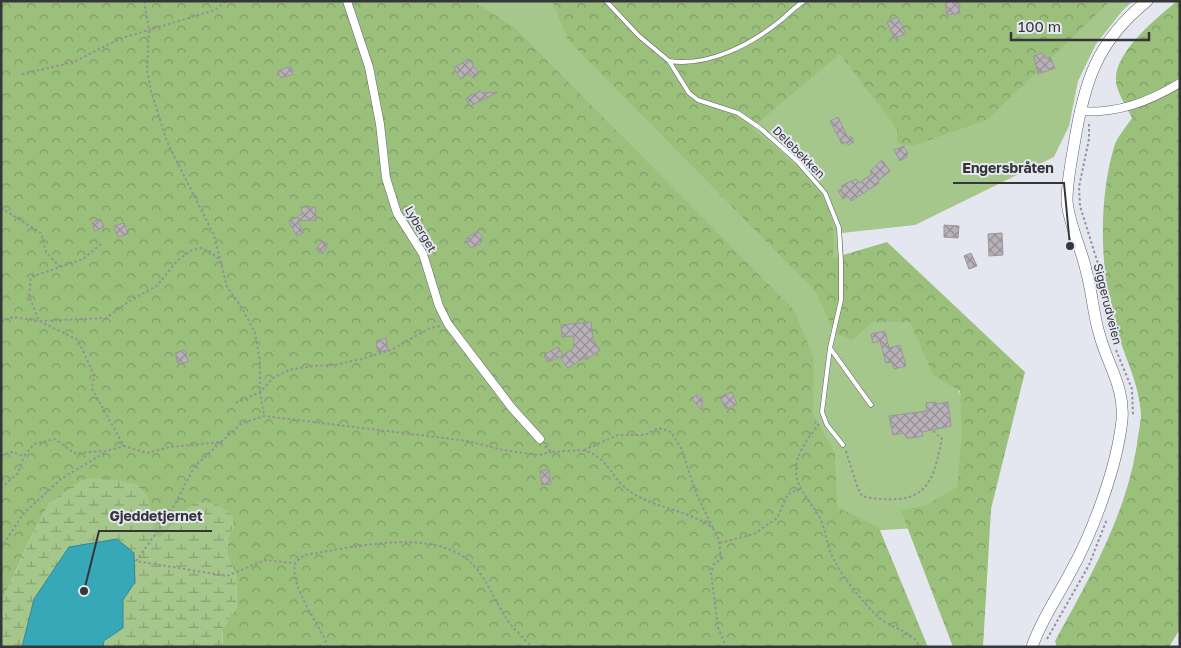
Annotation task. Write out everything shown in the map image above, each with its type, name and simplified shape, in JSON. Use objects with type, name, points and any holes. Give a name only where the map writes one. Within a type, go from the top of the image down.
[{"type":"main road","name":"Siggerudveien","points":[[1032,647],[1042,622],[1087,539],[1110,473],[1122,421],[1120,386],[1099,332],[1087,271],[1068,207],[1068,187],[1088,79],[1102,51],[1122,24],[1147,1]]},
{"type":"street","name":"Lyberget","points":[[347,1],[370,74],[389,191],[402,222],[427,263],[439,306],[448,324],[512,408],[540,439]]},
{"type":"street","points":[[1083,111],[1104,112],[1123,109],[1180,83]]},
{"type":"street","points":[[1168,90],[1180,92]]},
{"type":"lane","name":"Delebekken","points":[[606,1],[639,36],[669,61],[689,93],[698,100],[730,110],[760,128],[790,154],[825,193],[839,228],[841,300],[830,348],[821,405],[824,418]]},
{"type":"lane","points":[[669,61],[682,63],[713,57],[740,47],[778,22],[804,1]]},
{"type":"lane","points":[[830,348],[871,405]]},
{"type":"lane","points":[[824,418],[843,445]]},
{"type":"path","points":[[144,1],[148,31],[147,69],[151,91],[167,142],[214,235],[227,287],[242,308],[255,333],[260,361],[260,392],[264,416]]},
{"type":"path","points":[[22,74],[74,62],[119,39],[215,10],[226,1]]},
{"type":"path","points":[[1083,111],[1088,140],[1080,181],[1080,206],[1099,267],[1111,336]]},
{"type":"path","points":[[1,208],[40,233],[46,252],[60,267]]},
{"type":"path","points":[[101,244],[83,259],[31,276],[29,296],[39,321],[78,340],[94,375],[92,390],[124,446]]},
{"type":"path","points":[[1,322],[13,317],[39,321],[106,318],[131,300],[157,286],[177,261],[190,251],[195,252],[201,248],[210,251],[220,260]]},
{"type":"path","points":[[236,403],[260,392],[273,378],[289,370],[362,359],[391,350],[430,328],[448,324]]},
{"type":"path","points":[[1113,342],[1132,389],[1133,421]]},
{"type":"path","points":[[295,563],[265,560],[227,576],[136,561],[169,515],[195,466],[242,423],[264,416],[468,441],[503,450],[538,455],[551,452],[584,450],[618,435],[645,435],[658,428],[671,432],[681,448],[696,493],[720,543],[721,559],[714,564],[711,573],[718,627],[726,647]]},
{"type":"path","points":[[824,418],[805,445],[796,465],[800,489],[820,518],[833,558],[852,587],[878,618],[912,637],[920,647]]},
{"type":"path","points":[[843,445],[856,486],[862,496],[881,499],[903,499],[922,492],[931,479],[942,439],[932,430]]},
{"type":"path","points":[[1,488],[18,473],[24,456],[34,444],[55,439],[74,453],[106,451],[124,446],[146,453],[170,446],[221,442]]},
{"type":"path","points":[[540,439],[551,452]]},
{"type":"path","points":[[584,450],[604,460],[626,489],[650,504],[690,516],[712,528]]},
{"type":"path","points":[[1,548],[23,514],[61,479],[106,451]]},
{"type":"path","points":[[1,456],[12,452],[24,456]]},
{"type":"path","points":[[720,543],[754,534],[777,518],[788,494],[800,489]]},
{"type":"path","points":[[1045,643],[1088,565],[1107,518]]},
{"type":"path","points":[[328,647],[320,627],[296,586],[293,572],[295,563],[304,556],[382,543],[425,542],[450,550],[474,565],[508,621],[532,647]]},
{"type":"green space","points":[[1,1],[472,1],[514,27],[794,310],[814,358],[813,414],[835,453],[837,507],[879,528],[928,647],[223,647],[222,629],[237,607],[236,575],[227,555],[228,537],[234,526],[173,525],[161,538],[50,502],[28,543],[1,604]]},
{"type":"green space","points":[[212,1],[1133,1],[1123,10],[1096,44],[1078,81],[1069,126],[1054,157],[915,225],[842,233],[844,259],[936,329],[970,421],[958,490],[931,527],[747,539]]},
{"type":"green space","points":[[552,1],[1110,1],[987,120],[912,146],[897,143],[897,129],[840,54],[752,128],[802,172],[823,198],[830,212],[833,227],[833,258],[887,242],[1025,372],[991,509],[983,647],[953,647],[901,511],[926,505],[957,487],[962,434],[960,391],[933,375],[910,322],[873,322],[852,340],[835,333],[815,291],[568,40]]},
{"type":"green space","points":[[1177,1],[1180,1],[1180,629],[1169,647],[1057,647],[1055,641],[1093,570],[1115,522],[1132,471],[1141,421],[1140,404],[1133,375],[1113,316],[1108,292],[1103,243],[1105,193],[1114,147],[1119,136],[1132,118],[1118,91],[1116,75],[1126,51],[1146,28]]},
{"type":"green space","points":[[106,478],[139,485],[149,499],[155,535],[161,538],[194,502],[217,504],[232,515],[234,526],[228,537],[227,555],[236,575],[237,607],[222,629],[223,647],[103,647],[104,642],[123,628],[123,600],[135,582],[34,599],[22,647],[1,647],[1,604],[28,543],[50,502],[84,479]]},
{"type":"water","points":[[117,539],[134,553],[135,582],[123,600],[123,628],[104,641],[103,647],[22,647],[34,599],[69,547]]},
{"type":"building","points":[[945,1],[958,1],[960,13],[947,15]]},
{"type":"building","points":[[897,17],[906,33],[895,39],[887,22]]},
{"type":"building","points":[[1042,53],[1046,59],[1050,57],[1055,68],[1038,74],[1034,56]]},
{"type":"building","points":[[469,59],[479,74],[473,78],[469,73],[461,79],[454,68]]},
{"type":"building","points":[[291,66],[293,74],[281,78],[278,71]]},
{"type":"building","points":[[481,91],[482,93],[498,92],[470,106],[466,98]]},
{"type":"building","points":[[838,117],[848,138],[851,136],[854,142],[848,145],[846,142],[842,144],[830,121]]},
{"type":"building","points":[[904,146],[908,154],[906,155],[907,157],[900,161],[894,150]]},
{"type":"building","points":[[882,160],[890,171],[878,181],[879,183],[851,201],[848,196],[843,199],[838,191],[843,188],[841,186],[856,179],[859,183],[872,174],[870,171]]},
{"type":"building","points":[[301,207],[315,207],[316,216],[315,220],[297,221],[304,232],[297,236],[289,222],[302,214]]},
{"type":"building","points":[[100,219],[104,227],[95,231],[92,223]]},
{"type":"building","points":[[124,223],[128,234],[118,237],[114,226]]},
{"type":"building","points":[[944,225],[959,226],[958,238],[944,237]]},
{"type":"building","points":[[478,231],[482,237],[481,243],[471,248],[466,241],[467,238]]},
{"type":"building","points":[[1002,233],[1003,255],[989,256],[988,234]]},
{"type":"building","points":[[322,241],[328,244],[322,254],[316,250]]},
{"type":"building","points":[[971,253],[977,266],[969,269],[964,256]]},
{"type":"building","points":[[591,322],[593,340],[600,350],[586,360],[585,357],[568,368],[560,357],[574,348],[574,336],[562,337],[561,325]]},
{"type":"building","points":[[885,331],[889,348],[900,345],[906,366],[894,369],[892,362],[886,363],[880,341],[873,343],[871,334]]},
{"type":"building","points":[[386,338],[388,350],[378,352],[376,341]]},
{"type":"building","points":[[558,347],[563,355],[548,362],[544,355]]},
{"type":"building","points":[[185,350],[188,362],[178,364],[175,353]]},
{"type":"building","points":[[732,392],[737,404],[726,409],[720,397]]},
{"type":"building","points":[[697,394],[702,398],[702,410],[692,399]]},
{"type":"building","points":[[936,402],[936,404],[948,402],[951,426],[922,432],[923,436],[911,438],[907,438],[903,433],[893,435],[889,416],[927,411],[926,403]]},
{"type":"building","points":[[549,470],[551,484],[542,485],[540,471]]},
{"type":"place","name":"Engersbråten","points":[[1070,246]]},
{"type":"place","name":"Gjeddetjernet","points":[[84,591]]}]
